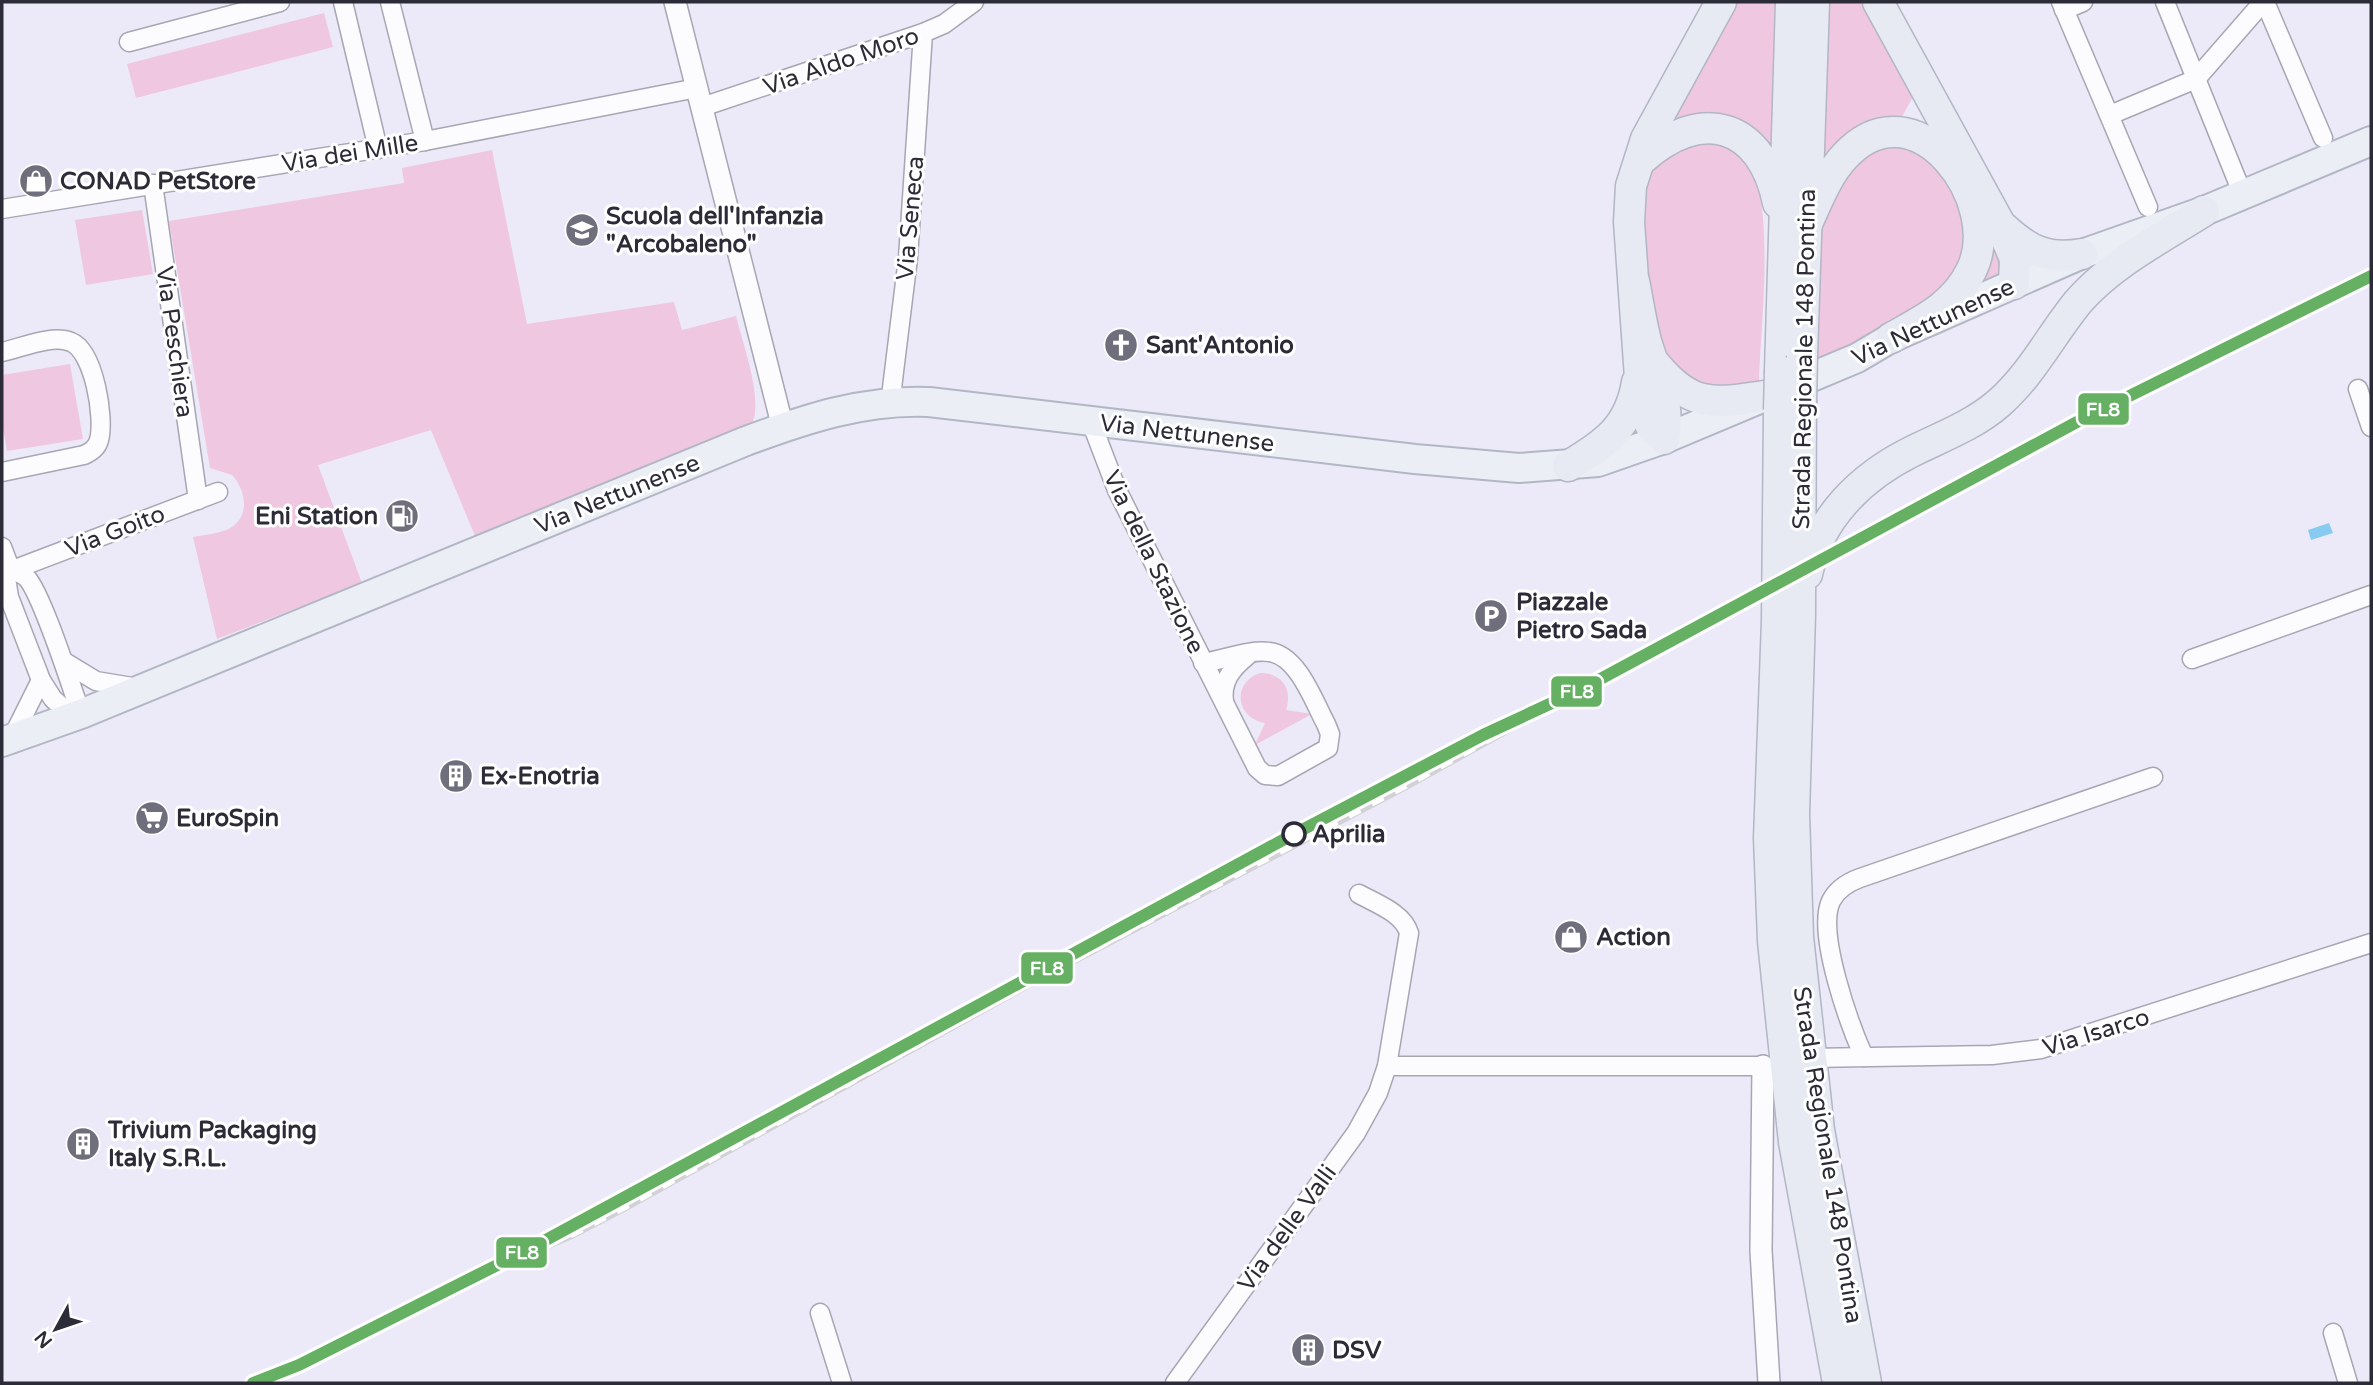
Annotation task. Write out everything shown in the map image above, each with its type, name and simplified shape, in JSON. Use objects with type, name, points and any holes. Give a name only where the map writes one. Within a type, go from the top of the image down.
[{"type":"highway","points":[[1664,439],[1651,426],[1645,413],[1639,368],[1629,209],[1636,165],[1656,120],[1721,2]]},
{"type":"highway","name":"Strada Regionale 148 Pontina","points":[[1791,2],[1784,259],[1791,363]]},
{"type":"highway","name":"Strada Regionale 148 Pontina","points":[[1814,2],[1806,226],[1791,363],[1781,403],[1799,538],[1769,838],[1773,941],[1794,1142],[1838,1383]]},
{"type":"highway","points":[[1878,2],[2001,226],[2015,258],[2014,284]]},
{"type":"highway","points":[[1907,132],[1926,91]]},
{"type":"highway","points":[[1636,165],[1664,141],[1683,131],[1712,129],[1746,142],[1760,154],[1773,181],[1784,259]]},
{"type":"highway","points":[[1806,226],[1828,179],[1851,150],[1880,134],[1907,132],[1939,150],[1961,178],[1975,210],[1978,250],[1971,272],[1947,304],[1902,340]]},
{"type":"highway","points":[[1789,618],[1808,568],[1799,538],[1841,505],[1859,486],[1899,458],[1961,428],[1997,404],[2032,367],[2076,305],[2092,288],[2145,248],[2203,211]]},
{"type":"highway","points":[[2001,226],[2021,244],[2042,254],[2057,257],[2082,254]]},
{"type":"highway","points":[[1634,281],[1656,364],[1673,385],[1707,402],[1781,403]]},
{"type":"highway","points":[[1634,281],[1646,338],[1666,404],[1668,422],[1664,439]]},
{"type":"highway","points":[[1569,466],[1597,449],[1623,422],[1633,405],[1639,368]]},
{"type":"highway","name":"Strada Regionale 148 Pontina","points":[[1789,618],[1798,937],[1810,1058],[1835,1225],[1866,1383]]},
{"type":"highway","points":[[1763,1066],[1773,941]]},
{"type":"main road","name":"Via Nettunense","points":[[7,740],[143,689],[820,415],[897,402],[929,402],[1511,468],[1569,466],[1612,458],[1781,403],[1857,358],[2001,296],[2014,284],[2082,254],[2203,211],[2371,141]]},
{"type":"main road","points":[[1902,340],[2110,257],[2203,211]]},
{"type":"street","points":[[129,42],[280,2]]},
{"type":"street","points":[[343,2],[378,149]]},
{"type":"street","points":[[390,2],[425,141]]},
{"type":"street","points":[[675,2],[783,428]]},
{"type":"street","name":"Via Aldo Moro","points":[[699,98],[923,33],[944,24],[974,2]]},
{"type":"street","points":[[2083,2],[2063,6],[2148,207]]},
{"type":"street","points":[[2165,2],[2243,195]]},
{"type":"street","points":[[2110,115],[2196,79],[2264,2],[2323,138]]},
{"type":"street","name":"Via Seneca","points":[[897,402],[892,388],[908,258],[923,33]]},
{"type":"street","name":"Via dei Mille","points":[[2,209],[699,98]]},
{"type":"street","name":"Via Peschiera","points":[[152,184],[198,500]]},
{"type":"street","points":[[2,352],[61,340],[81,348],[93,370],[100,431],[95,448],[84,455],[2,472]]},
{"type":"street","points":[[2358,389],[2371,427]]},
{"type":"street","name":"Via della Stazione","points":[[1091,422],[1117,490],[1203,663]]},
{"type":"street","name":"Via Goito","points":[[6,572],[218,492]]},
{"type":"street","points":[[2,547],[9,597],[41,680],[53,699],[77,715]]},
{"type":"street","points":[[6,572],[29,581],[64,662],[77,715]]},
{"type":"street","points":[[2192,659],[2371,595]]},
{"type":"street","points":[[1267,651],[1282,655],[1293,666],[1330,734],[1328,748],[1283,774],[1265,775],[1257,768],[1203,663],[1248,655],[1267,651]]},
{"type":"street","points":[[1225,706],[1223,692],[1226,679],[1248,655]]},
{"type":"street","points":[[64,662],[96,681],[143,689]]},
{"type":"street","points":[[7,740],[41,680]]},
{"type":"street","points":[[1864,1057],[1842,1004],[1831,942],[1830,907],[1843,887],[1860,878],[2153,777]]},
{"type":"street","name":"Via delle Valli","points":[[1175,1383],[1356,1133],[1378,1093],[1387,1066],[1409,933],[1407,925],[1397,916],[1360,894]]},
{"type":"street","name":"Via Isarco","points":[[1810,1058],[1992,1055],[2041,1049],[2371,943]]},
{"type":"street","points":[[1387,1066],[1763,1066],[1760,1215],[1769,1383]]},
{"type":"street","points":[[820,1313],[842,1383]]},
{"type":"street","points":[[2333,1333],[2348,1383]]},
{"type":"shaded area","points":[[1722,2],[1779,2],[1772,161],[1663,126]]},
{"type":"shaded area","points":[[1819,2],[1866,2],[1914,95],[1899,122],[1821,164]]},
{"type":"shaded area","points":[[324,13],[333,47],[136,98],[127,64]]},
{"type":"shaded area","points":[[1704,137],[1734,153],[1749,167],[1757,185],[1764,238],[1759,382],[1716,395],[1672,367],[1654,334],[1638,215],[1650,162]]},
{"type":"shaded area","points":[[1899,139],[1944,169],[1966,222],[1963,266],[1915,316],[1817,361],[1819,222],[1838,172]]},
{"type":"shaded area","points":[[492,150],[527,324],[674,302],[682,330],[736,316],[754,390],[754,418],[749,428],[475,536],[431,430],[318,465],[362,583],[217,639],[193,537],[222,531],[234,525],[240,519],[244,505],[241,489],[232,475],[210,468],[169,221],[404,183],[402,168]]},
{"type":"shaded area","points":[[142,210],[153,274],[86,285],[75,220]]},
{"type":"shaded area","points":[[1986,230],[2003,255],[2002,274],[1959,299]]},
{"type":"shaded area","points":[[70,364],[83,439],[7,451],[2,423],[2,375]]},
{"type":"shaded area","points":[[1260,673],[1274,676],[1284,684],[1288,695],[1286,710],[1312,714],[1255,745],[1265,723],[1255,720],[1243,708],[1241,692],[1244,684]]},
{"type":"water","points":[[2329,523],[2333,533],[2311,540],[2308,530]]},
{"type":"railway","points":[[475,1276],[573,1235],[625,1208],[1030,984],[1407,786],[1620,668]]},
{"type":"transit line","name":"FL8","points":[[253,1383],[299,1365],[533,1247],[1281,841],[1483,735],[1580,690],[2077,422],[2371,276]]},
{"type":"place","name":"CONAD PetStore","points":[[36,181]]},
{"type":"place","name":"Scuola dell'Infanzia \"Arcobaleno\"","points":[[582,230]]},
{"type":"place","name":"Sant'Antonio","points":[[1121,345]]},
{"type":"place","name":"Eni Station","points":[[402,516]]},
{"type":"place","name":"Piazzale Pietro Sada","points":[[1491,616]]},
{"type":"place","name":"Ex-Enotria","points":[[456,776]]},
{"type":"place","name":"EuroSpin","points":[[152,818]]},
{"type":"place","name":"Aprilia","points":[[1294,834]]},
{"type":"place","name":"Action","points":[[1571,937]]},
{"type":"place","name":"Trivium Packaging Italy S.R.L.","points":[[83,1144]]},
{"type":"place","name":"DSV","points":[[1308,1350]]}]
